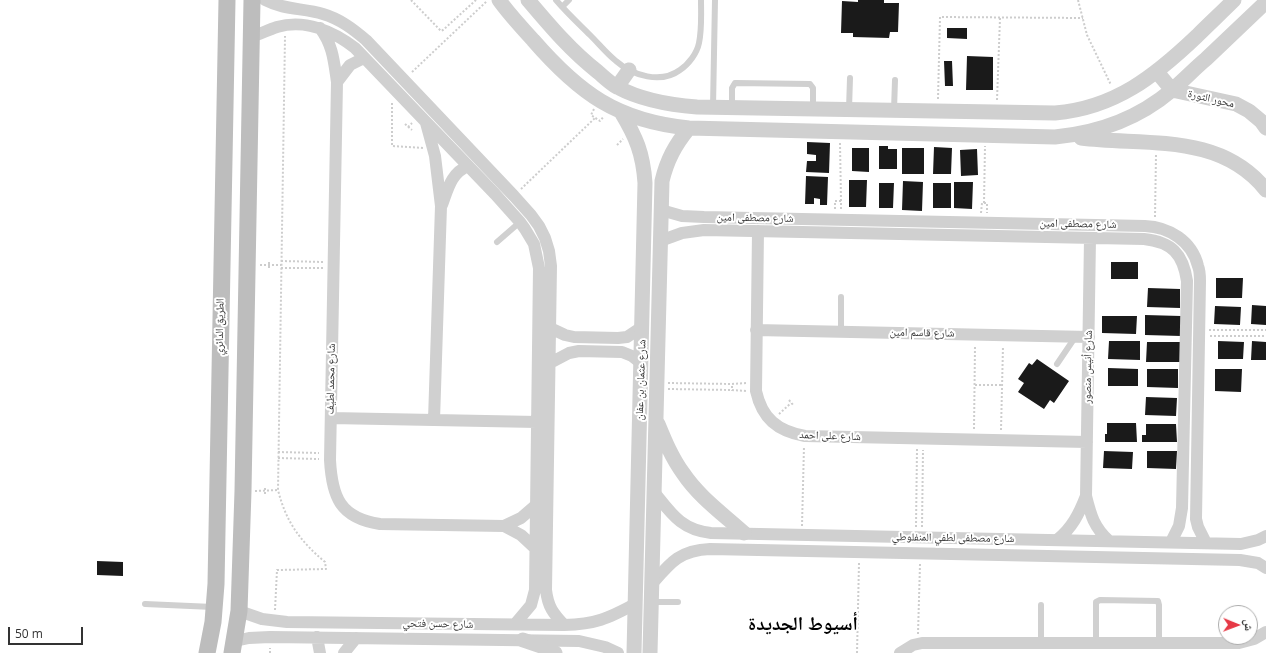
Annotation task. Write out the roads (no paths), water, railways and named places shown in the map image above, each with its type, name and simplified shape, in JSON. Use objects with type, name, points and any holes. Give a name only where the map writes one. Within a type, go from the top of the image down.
[{"type":"main road","name":"الطريق الدائري","points":[[206,653],[214,607],[227,0]]},
{"type":"main road","points":[[234,647],[239,611],[243,491],[252,0]]},
{"type":"main road","points":[[223,203],[248,203]]},
{"type":"street","points":[[265,0],[284,7],[322,14],[338,20],[353,29],[366,40],[514,196],[539,226],[545,238],[551,266],[546,590],[547,598],[553,612],[564,625]]},
{"type":"street","points":[[499,0],[547,56],[571,79],[599,100],[637,119],[689,128],[1055,137],[1075,135],[1109,126],[1142,111],[1172,90],[1266,2]]},
{"type":"street","points":[[528,0],[562,40],[588,65],[617,87],[664,103],[697,108],[1056,113],[1071,112],[1087,108],[1131,90],[1157,72],[1234,0]]},
{"type":"street","points":[[251,37],[285,25],[303,25],[320,28],[344,40],[355,48],[425,120],[495,194],[520,222],[530,236],[537,253],[539,268],[534,598],[531,605],[515,624]]},
{"type":"street","name":"شارع محمد لطيف","points":[[320,28],[332,51],[337,82],[330,456],[331,477],[334,492],[341,505],[352,515],[366,522],[380,524],[504,526],[521,518],[536,505]]},
{"type":"street","points":[[547,56],[562,40]]},
{"type":"street","points":[[337,82],[350,65],[364,58]]},
{"type":"street","points":[[617,87],[629,70]]},
{"type":"street","points":[[1157,72],[1172,90]]},
{"type":"street","name":"محور الثورة","points":[[1172,90],[1236,104],[1249,111],[1261,121],[1266,128]]},
{"type":"street","points":[[894,110],[894,134]]},
{"type":"street","name":"شارع عثمان بن عفان","points":[[621,112],[639,146],[644,165],[646,183],[634,653]]},
{"type":"street","points":[[425,120],[433,148],[441,206],[434,420]]},
{"type":"street","name":"شارع عثمان بن عفان","points":[[650,653],[662,181],[665,167],[671,153],[689,128]]},
{"type":"street","points":[[1075,135],[1082,139],[1156,142],[1194,147],[1222,157],[1248,172],[1260,182],[1266,190]]},
{"type":"street","points":[[441,206],[454,176],[462,168],[468,166]]},
{"type":"street","name":"شارع مصطفى امين","points":[[661,210],[682,216],[704,217],[1155,226],[1170,231],[1182,240],[1192,252],[1198,266],[1200,281],[1196,519],[1198,527],[1206,543]]},
{"type":"street","name":"شارع مصطفى امين","points":[[660,240],[693,231],[758,231],[1157,240],[1169,246],[1179,256],[1185,268],[1187,281],[1182,508],[1179,526],[1171,542]]},
{"type":"street","name":"شارع على احمد","points":[[758,231],[755,387],[758,402],[763,412],[770,421],[781,429],[792,434],[804,436],[1087,442]]},
{"type":"street","name":"شارع أنيس منصور","points":[[1090,238],[1086,496],[1092,518],[1097,527],[1109,541]]},
{"type":"street","points":[[537,253],[549,251]]},
{"type":"street","points":[[550,328],[565,335],[574,337],[618,338],[627,337],[642,326]]},
{"type":"street","name":"شارع قاسم امين","points":[[756,330],[1088,337]]},
{"type":"street","points":[[550,363],[569,353],[579,351],[622,352],[632,356],[641,363]]},
{"type":"street","points":[[331,418],[537,422]]},
{"type":"street","points":[[656,420],[675,461],[686,478],[700,494],[744,533]]},
{"type":"street","name":"شارع مصطفى لطفي المنفلوطي","points":[[654,492],[676,519],[692,529],[711,533],[1240,544],[1258,540],[1266,536]]},
{"type":"street","name":"شارع أنيس منصور","points":[[1062,540],[1077,517],[1086,496]]},
{"type":"street","name":"شارع محمد لطيف","points":[[504,526],[521,535],[535,548]]},
{"type":"street","points":[[1062,540],[1067,556]]},
{"type":"street","name":"شارع مصطفى لطفي المنفلوطي","points":[[652,584],[672,562],[680,556],[700,549],[1240,560],[1254,562],[1266,568]]},
{"type":"street","points":[[636,553],[653,553]]},
{"type":"street","name":"شارع حسن فتحي","points":[[239,611],[275,621],[564,625],[596,622],[608,618],[635,604]]},
{"type":"street","points":[[900,653],[918,643],[980,648],[1041,642],[1239,642],[1254,639],[1266,632]]},
{"type":"street","name":"شارع حسن فتحي","points":[[234,647],[261,637],[524,640],[579,641],[605,647],[618,653]]},
{"type":"street","points":[[317,637],[320,653]]},
{"type":"street","points":[[344,653],[356,638]]},
{"type":"street","points":[[524,640],[544,647],[555,653]]},
{"type":"lane","points":[[556,0],[616,61],[629,70],[650,77],[660,77],[673,74],[684,67],[694,54],[699,44],[701,0]]},
{"type":"lane","points":[[562,7],[569,0]]},
{"type":"lane","points":[[714,108],[715,0]]},
{"type":"lane","points":[[849,109],[850,78]]},
{"type":"lane","points":[[894,110],[895,80]]},
{"type":"lane","points":[[732,108],[732,88],[734,84],[737,83],[810,84],[813,88],[813,109]]},
{"type":"lane","points":[[497,242],[520,222]]},
{"type":"lane","points":[[841,298],[841,332]]},
{"type":"lane","points":[[1057,364],[1076,336]]},
{"type":"lane","points":[[1096,643],[1096,602],[1100,600],[1158,601],[1159,642]]},
{"type":"lane","points":[[652,602],[678,602]]},
{"type":"lane","points":[[145,604],[214,607]]},
{"type":"lane","points":[[1041,605],[1041,642]]},
{"type":"district","name":"أسيوط الجديدة","points":[[803,625]]}]
